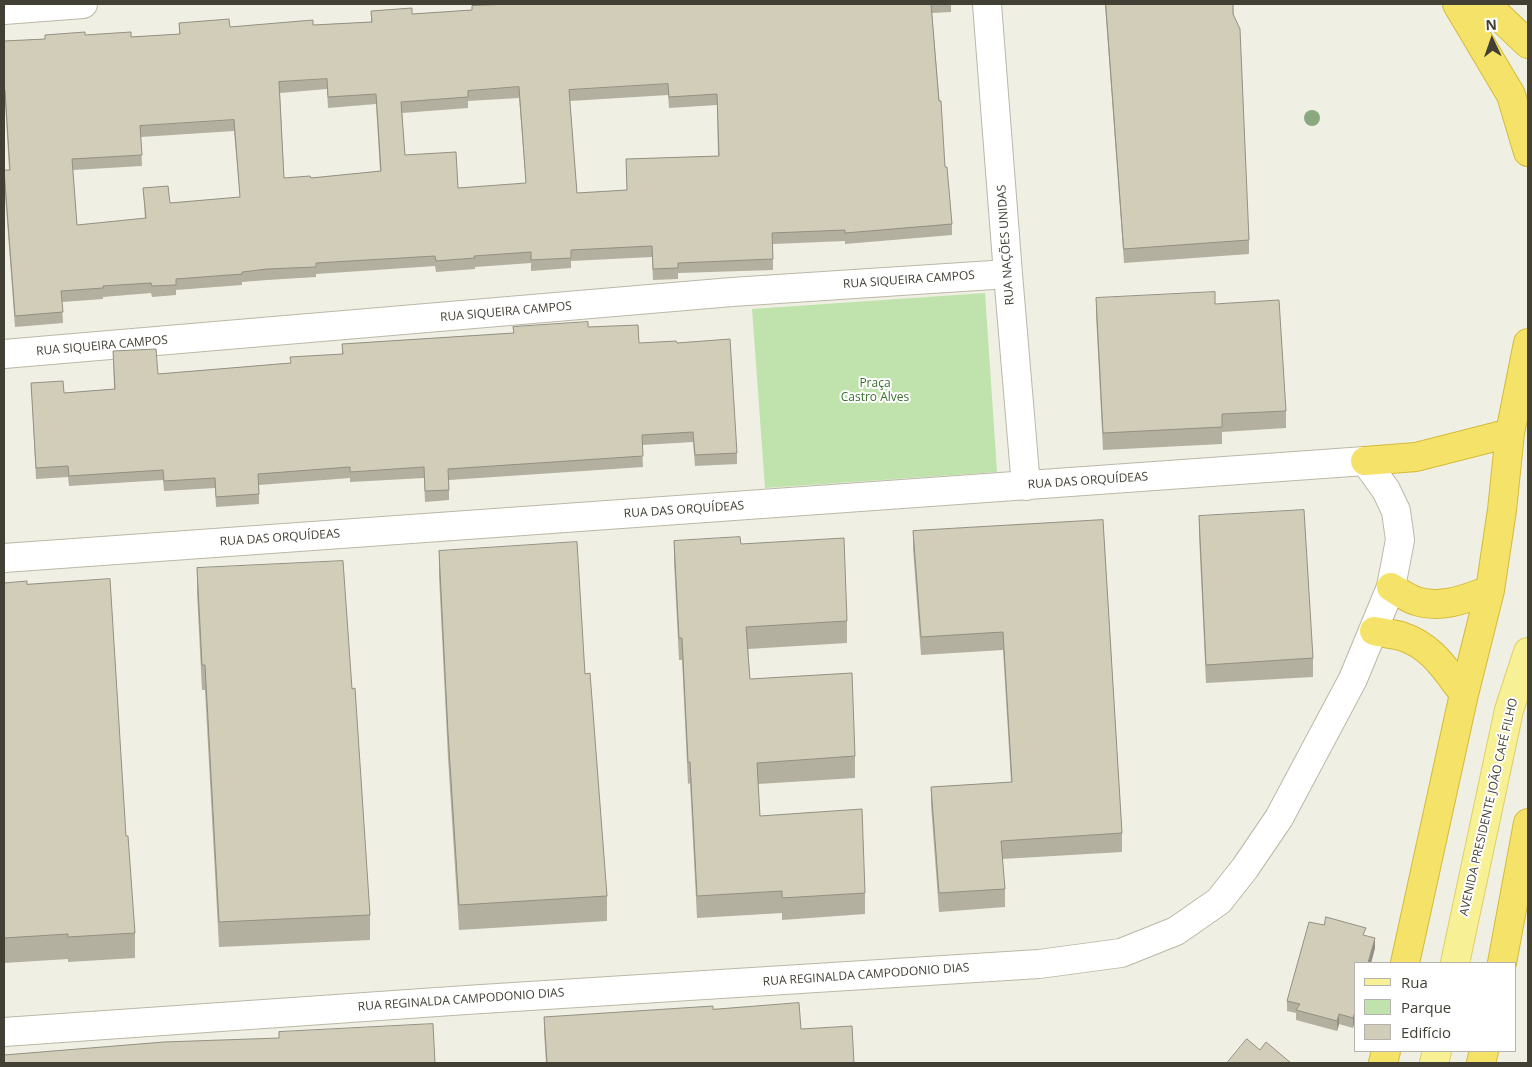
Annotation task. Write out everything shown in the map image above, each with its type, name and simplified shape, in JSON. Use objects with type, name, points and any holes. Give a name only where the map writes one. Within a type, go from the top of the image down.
[{"type":"highway","points":[[1457,4],[1512,95],[1528,152]]},
{"type":"highway","points":[[1486,4],[1528,44]]},
{"type":"highway","points":[[1405,962],[1464,694],[1490,590],[1502,510],[1510,433],[1528,344]]},
{"type":"highway","points":[[1365,461],[1416,457],[1510,433]]},
{"type":"highway","points":[[1502,510],[1528,455]]},
{"type":"highway","points":[[1391,588],[1414,601],[1434,604],[1453,603],[1490,590]]},
{"type":"highway","points":[[1374,631],[1401,636],[1421,645],[1435,655],[1464,694]]},
{"type":"highway","points":[[1502,962],[1528,823]]},
{"type":"main road","name":"AVENIDA PRESIDENTE JOÃO CAFÉ FILHO","points":[[1455,962],[1509,710],[1528,652]]},
{"type":"street","points":[[4,10],[83,4]]},
{"type":"street","name":"RUA NAÇÕES UNIDAS","points":[[988,4],[1026,486]]},
{"type":"street","name":"RUA SIQUEIRA CAMPOS","points":[[4,354],[732,292],[1008,274]]},
{"type":"street","name":"RUA DAS ORQUÍDEAS","points":[[4,558],[1365,461]]},
{"type":"street","name":"RUA REGINALDA CAMPODONIO DIAS","points":[[4,1032],[456,1000],[1039,964],[1121,952],[1176,930],[1219,901],[1245,868],[1279,818],[1353,679],[1374,631],[1391,588],[1400,540],[1396,511],[1386,490],[1365,461]]},
{"type":"green space","name":"Praça Castro Alves","points":[[985,293],[997,472],[765,488],[752,309]]},
{"type":"building","points":[[510,4],[931,4],[939,101],[941,101],[945,167],[947,167],[952,224],[845,233],[845,230],[772,233],[773,259],[678,263],[678,268],[653,269],[652,246],[571,250],[571,258],[531,260],[531,252],[436,261],[435,256],[316,263],[316,267],[267,269],[242,272],[242,274],[176,279],[176,285],[152,286],[151,283],[61,291],[63,312],[15,316],[4,170],[10,170],[4,90],[4,41],[45,39],[45,35],[85,32],[85,35],[131,32],[131,37],[180,34],[179,23],[229,19],[230,27],[313,20],[313,25],[372,22],[371,11],[412,8],[412,14],[472,10],[472,6]],"holes":[[[327,79],[328,97],[376,94],[381,171],[311,178],[310,176],[284,178],[279,82]],[[668,84],[669,97],[717,94],[719,156],[626,159],[627,190],[577,193],[569,90]],[[519,87],[526,183],[458,188],[456,152],[405,155],[401,102],[468,97],[468,91]],[[234,120],[240,197],[170,203],[168,186],[143,188],[146,218],[77,225],[72,159],[142,155],[140,126]]]},
{"type":"building","points":[[1106,4],[1233,4],[1233,14],[1240,29],[1249,240],[1124,249]]},
{"type":"building","points":[[1215,292],[1215,304],[1279,300],[1286,411],[1222,414],[1222,427],[1103,433],[1096,298]]},
{"type":"building","points":[[588,322],[588,327],[638,325],[639,343],[676,341],[677,343],[730,339],[737,453],[695,455],[693,432],[642,435],[643,456],[448,469],[449,490],[425,491],[424,467],[350,472],[350,467],[258,474],[259,494],[216,497],[215,478],[164,481],[163,470],[69,476],[68,466],[36,468],[31,383],[63,381],[64,393],[115,389],[113,351],[156,349],[158,374],[291,363],[290,357],[343,354],[342,344],[514,333],[513,327]]},
{"type":"building","points":[[1304,510],[1313,658],[1206,665],[1199,516]]},
{"type":"building","points":[[1103,520],[1122,833],[1001,841],[1005,889],[939,893],[931,787],[1012,782],[1003,632],[921,637],[913,531]]},
{"type":"building","points":[[740,537],[741,544],[844,538],[847,621],[746,627],[750,679],[852,673],[855,756],[757,763],[760,816],[862,809],[865,893],[782,898],[782,891],[697,896],[682,638],[679,638],[674,541]]},
{"type":"building","points":[[577,542],[585,674],[590,673],[607,896],[459,905],[439,551]]},
{"type":"building","points":[[343,561],[352,689],[355,688],[370,915],[219,922],[205,665],[202,665],[197,568]]},
{"type":"building","points":[[110,579],[126,836],[128,836],[135,933],[68,937],[68,934],[4,938],[4,583],[27,581],[27,584]]},
{"type":"building","points":[[1326,917],[1366,928],[1363,935],[1375,938],[1368,962],[1354,962],[1353,1018],[1339,1014],[1337,1021],[1296,1010],[1300,1004],[1287,1001],[1309,922],[1324,925]]},
{"type":"building","points":[[799,1003],[801,1029],[852,1026],[854,1063],[547,1063],[544,1017],[713,1006],[713,1009]]},
{"type":"building","points":[[433,1024],[435,1063],[4,1063],[4,1055],[164,1042],[279,1038],[279,1032]]},
{"type":"building","points":[[1247,1039],[1260,1050],[1266,1042],[1291,1063],[1229,1063]]}]
